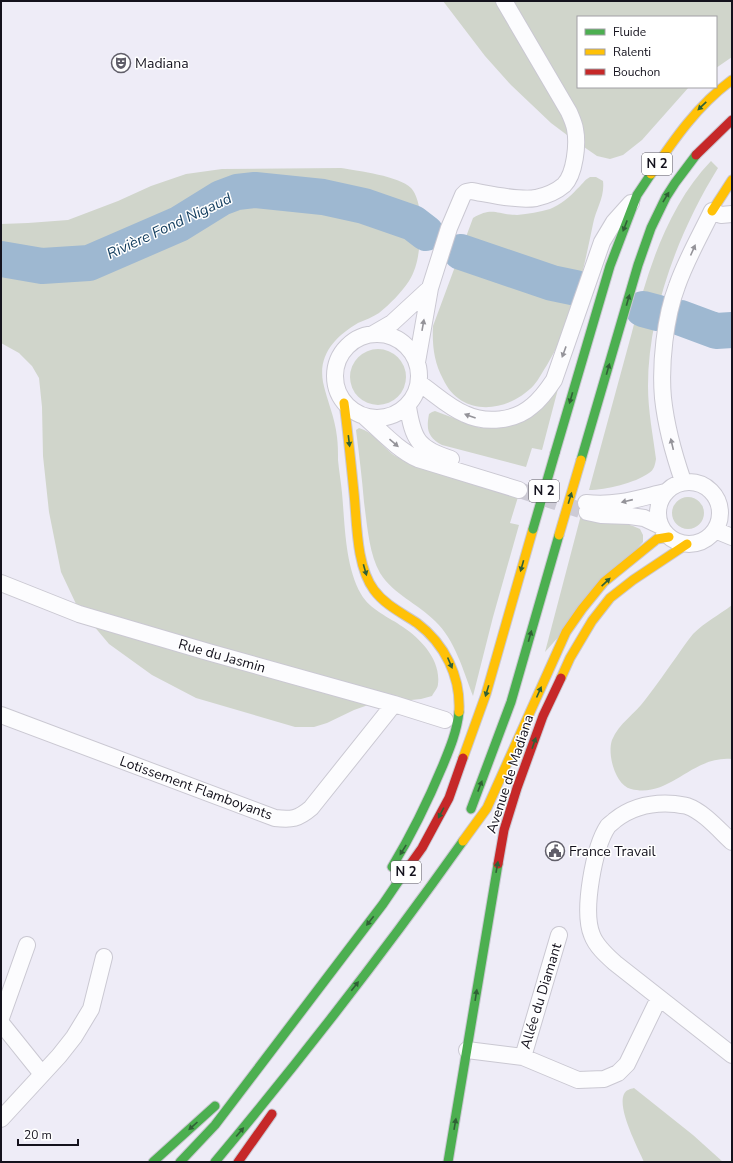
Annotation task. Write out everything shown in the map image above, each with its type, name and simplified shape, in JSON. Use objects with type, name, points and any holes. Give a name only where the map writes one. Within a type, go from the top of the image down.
[{"type":"main road","name":"N 2","points":[[180,1162],[215,1125],[322,982],[383,904],[422,848],[449,798],[486,694],[593,320],[610,266],[637,195],[669,146],[699,109],[732,80]]},
{"type":"main road","name":"N 2","points":[[468,814],[511,702],[558,535],[636,272],[651,227],[663,202],[678,177],[713,136],[732,120]]},
{"type":"main road","points":[[712,211],[732,180]]},
{"type":"main road","points":[[344,403],[359,538],[364,570],[368,581],[381,597],[424,627],[444,650],[457,681],[460,698],[459,714],[450,748],[427,805],[409,841],[386,878]]},
{"type":"main road","points":[[424,896],[487,808],[566,632],[593,595],[610,578],[665,532]]},
{"type":"main road","name":"Avenue de Madiana","points":[[448,1162],[504,830],[517,788],[543,716],[570,658],[592,621],[610,598],[633,580],[688,544]]},
{"type":"main road","name":"N 2","points":[[215,1162],[280,1084],[424,896],[461,828]]},
{"type":"main road","points":[[322,982],[345,941],[358,922]]},
{"type":"main road","points":[[299,1073],[339,1007]]},
{"type":"main road","points":[[153,1162],[263,1062]]},
{"type":"main road","points":[[238,1162],[278,1107]]},
{"type":"street","points":[[417,362],[430,288],[449,228],[463,195],[466,192],[471,191],[521,198],[535,198],[548,195],[564,185],[571,172],[576,153],[575,129],[569,112],[504,1]]},
{"type":"street","points":[[419,383],[445,402],[465,414],[477,418],[489,420],[503,419],[522,413],[533,406],[554,380],[578,315],[602,242],[614,222],[637,195]]},
{"type":"street","points":[[683,481],[676,458],[663,398],[662,374],[668,320],[677,286],[712,211],[721,215],[732,215]]},
{"type":"street","points":[[373,334],[387,335],[400,341],[410,350],[417,362],[420,372],[416,394],[408,407],[390,417],[378,419],[365,417],[354,412],[344,403],[338,393],[335,382],[335,370],[338,360],[344,350],[352,342],[373,334],[392,322],[430,288]]},
{"type":"street","points":[[365,417],[398,447],[418,459],[521,485],[436,454],[424,447],[417,440],[410,422],[408,407]]},
{"type":"street","points":[[665,492],[622,503],[585,507],[601,515],[644,518],[674,540],[688,544],[698,543],[707,538],[715,530],[719,522],[719,504],[709,488],[692,481],[683,481],[673,485],[665,492],[660,500],[658,509],[658,518],[665,532]]},
{"type":"street","points":[[715,530],[732,537]]},
{"type":"street","name":"Rue du Jasmin","points":[[1,584],[80,614],[445,720]]},
{"type":"street","name":"Lotissement Flamboyants","points":[[1,714],[275,818],[288,820],[301,817],[311,808],[394,704]]},
{"type":"street","points":[[732,842],[701,814],[687,806],[661,803],[640,806],[623,814],[609,825],[600,846],[593,870],[588,922],[592,936],[600,949],[615,963],[732,1055]]},
{"type":"street","name":"Allée du Diamant","points":[[523,1057],[559,935]]},
{"type":"street","points":[[1,1018],[27,944]]},
{"type":"street","points":[[1,1119],[59,1056],[74,1037],[91,1009],[104,957]]},
{"type":"street","name":"Allée du Diamant","points":[[468,1050],[523,1057],[578,1080],[604,1079],[615,1074],[627,1064],[659,998]]},
{"type":"street","points":[[1,1023],[42,1074]]},
{"type":"shaded area","points":[[443,1],[732,1],[732,57],[717,67],[717,16],[577,16],[577,88],[688,88],[642,140],[623,155],[610,159],[597,156],[551,123],[511,85],[485,56]]},
{"type":"shaded area","points":[[711,161],[718,168],[704,192],[679,245],[668,273],[653,330],[649,358],[648,395],[656,459],[654,467],[651,472],[643,477],[628,483],[596,490],[589,490],[644,286],[652,264],[661,241],[682,199]]},
{"type":"shaded area","points":[[341,168],[398,180],[411,188],[414,192],[419,208],[421,226],[419,250],[417,263],[409,281],[395,298],[379,313],[350,328],[336,340],[326,354],[322,372],[323,382],[336,430],[345,532],[349,558],[356,583],[361,594],[369,604],[380,613],[398,623],[423,644],[433,659],[436,667],[438,684],[432,696],[421,699],[371,704],[314,727],[295,727],[196,698],[152,675],[109,644],[77,606],[61,572],[49,512],[43,456],[42,407],[39,378],[32,366],[19,353],[1,343],[1,224],[68,220],[118,201],[151,186],[186,174],[222,169]]},
{"type":"shaded area","points":[[590,177],[596,177],[603,181],[602,198],[594,219],[576,296],[564,332],[547,365],[534,385],[523,394],[499,406],[486,407],[473,405],[461,400],[451,392],[443,379],[438,366],[433,347],[433,326],[473,218],[486,212],[517,215],[550,209],[568,198],[584,181]]},
{"type":"shaded area","points":[[378,349],[389,351],[398,357],[404,366],[406,377],[404,388],[398,397],[389,403],[378,405],[367,403],[358,397],[352,388],[350,377],[352,366],[358,357],[367,351]]},
{"type":"shaded area","points":[[559,385],[542,450],[532,448],[526,467],[442,445],[431,436],[429,432],[429,414],[435,411],[480,428],[511,426],[524,421],[536,412]]},
{"type":"shaded area","points":[[359,428],[372,435],[394,455],[408,462],[518,497],[510,523],[519,525],[493,617],[473,696],[458,656],[448,637],[435,621],[386,581],[376,565],[366,520],[356,430]]},
{"type":"shaded area","points":[[685,497],[691,497],[700,501],[704,513],[700,525],[691,529],[685,529],[676,525],[672,516],[672,510],[676,501]]},
{"type":"shaded area","points":[[581,515],[618,522],[640,529],[643,535],[643,542],[545,652]]},
{"type":"shaded area","points":[[732,605],[732,759],[705,763],[670,783],[658,788],[645,790],[631,789],[625,786],[617,775],[612,761],[611,746],[615,734],[645,700],[693,634],[707,622]]},
{"type":"shaded area","points":[[634,1088],[693,1135],[723,1162],[644,1162],[629,1128],[623,1109],[624,1094],[630,1089]]},
{"type":"waterway","name":"Rivière Fond Nigaud","points":[[1,259],[42,266],[89,263],[179,224],[221,198],[237,192],[255,190],[323,197],[364,206],[413,223],[426,233]]},
{"type":"waterway","name":"Rivière Fond Nigaud","points":[[461,252],[552,283],[576,288]]},
{"type":"waterway","name":"Rivière Fond Nigaud","points":[[643,309],[658,313]]},
{"type":"waterway","name":"Rivière Fond Nigaud","points":[[681,318],[716,331],[732,330]]},
{"type":"tunnel","points":[[519,490],[583,511]]},
{"type":"traffic: fast","points":[[581,460],[638,265],[651,228],[666,197],[696,155]]},
{"type":"traffic: fast","points":[[555,453],[610,266],[637,195],[651,174]]},
{"type":"traffic: fast","points":[[533,529],[555,453]]},
{"type":"traffic: fast","points":[[471,809],[511,702],[559,535]]},
{"type":"traffic: fast","points":[[392,867],[426,804],[453,739],[459,712]]},
{"type":"traffic: fast","points":[[215,1162],[342,1004],[404,923],[463,841]]},
{"type":"traffic: fast","points":[[448,1162],[498,864]]},
{"type":"traffic: fast","points":[[180,1162],[215,1125],[383,904],[402,876]]},
{"type":"traffic: fast","points":[[153,1162],[215,1106]]},
{"type":"traffic: slow","points":[[651,174],[687,123],[708,100],[732,80]]},
{"type":"traffic: slow","points":[[712,211],[732,180]]},
{"type":"traffic: slow","points":[[344,403],[352,470],[358,543],[368,580],[378,595],[388,604],[427,631],[443,651],[454,674],[459,699],[459,712]]},
{"type":"traffic: slow","points":[[559,535],[581,460]]},
{"type":"traffic: slow","points":[[463,758],[486,694],[533,529]]},
{"type":"traffic: slow","points":[[463,841],[487,808],[566,632],[604,582],[657,539],[669,537]]},
{"type":"traffic: slow","points":[[561,678],[570,658],[592,621],[610,598],[633,580],[687,544]]},
{"type":"traffic: jam","points":[[696,155],[732,120]]},
{"type":"traffic: jam","points":[[498,864],[504,830],[517,788],[543,716],[561,678]]},
{"type":"traffic: jam","points":[[402,876],[422,848],[449,798],[463,758]]},
{"type":"traffic: jam","points":[[238,1162],[272,1114]]},
{"type":"place","name":"Madiana","points":[[121,63]]},
{"type":"place","name":"France Travail","points":[[555,851]]}]
